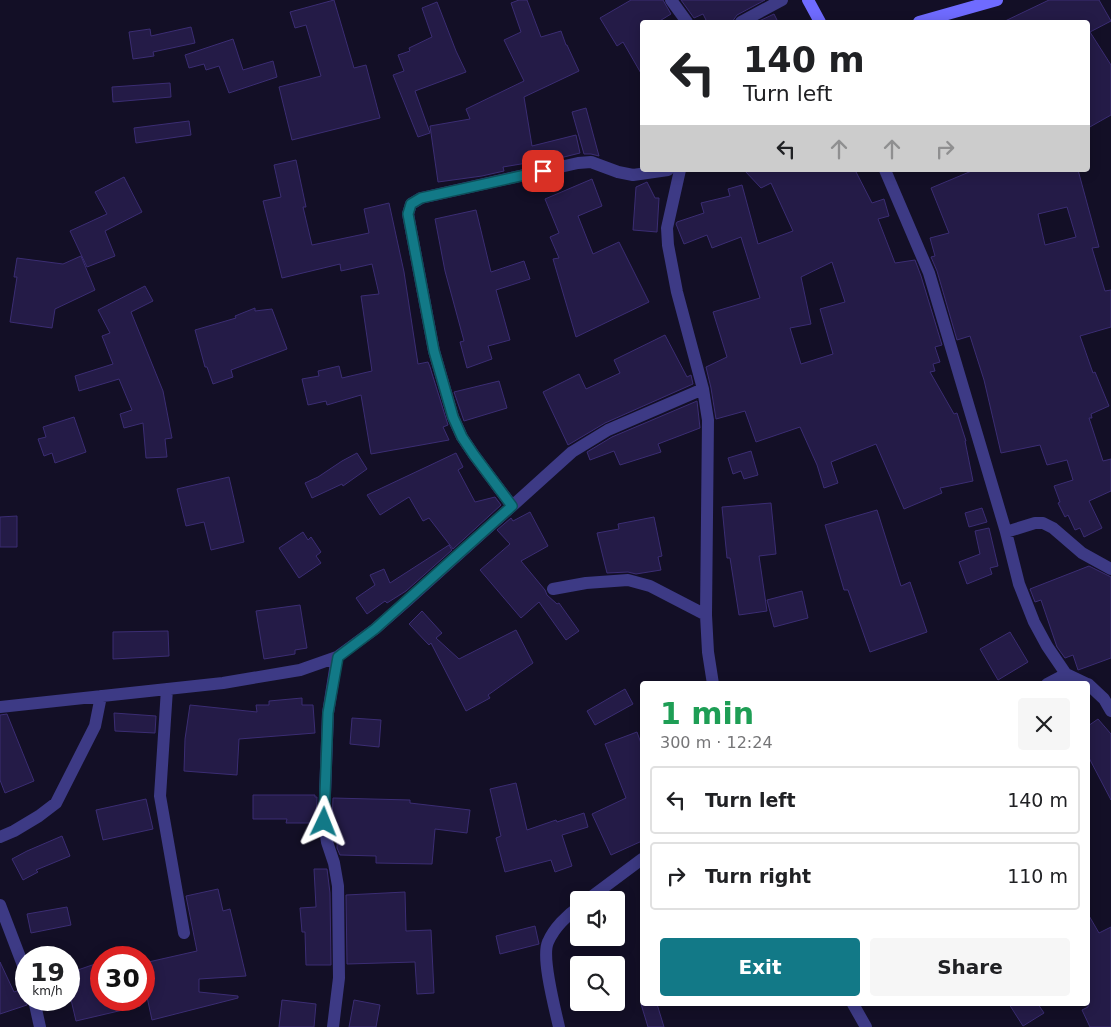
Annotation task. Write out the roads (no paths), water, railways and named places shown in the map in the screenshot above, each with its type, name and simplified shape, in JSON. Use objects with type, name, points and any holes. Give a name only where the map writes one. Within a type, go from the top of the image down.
[{"type":"street","points":[[671,0],[686,20]]},
{"type":"street","points":[[745,20],[782,0]]},
{"type":"street","points":[[808,0],[819,20]]},
{"type":"street","points":[[926,20],[998,0]]},
{"type":"street","points":[[512,506],[462,437],[453,417],[434,351],[408,214],[411,204],[421,198],[578,163],[591,162],[618,172],[633,175],[654,172]]},
{"type":"street","points":[[680,172],[667,228],[668,245],[677,292],[703,389],[708,420],[706,615],[708,652],[713,681]]},
{"type":"street","points":[[886,172],[929,273],[1006,532],[1019,584],[1034,622],[1047,646],[1066,674],[1081,681]]},
{"type":"street","points":[[0,707],[222,683],[300,670],[338,657],[388,617],[561,461],[583,444],[608,430],[703,389]]},
{"type":"street","points":[[1006,532],[1035,523],[1043,523],[1053,528],[1082,553],[1111,569]]},
{"type":"street","points":[[553,590],[586,583],[628,580],[650,586],[706,615]]},
{"type":"street","points":[[333,1027],[339,978],[338,886],[324,822],[328,713],[338,657]]},
{"type":"street","points":[[1053,681],[1066,674]]},
{"type":"street","points":[[1090,687],[1104,699],[1111,711]]},
{"type":"street","points":[[167,689],[160,796],[184,932]]},
{"type":"street","points":[[0,837],[14,831],[56,803],[95,726],[101,696]]},
{"type":"street","points":[[600,891],[640,861]]},
{"type":"street","points":[[0,905],[16,946]]},
{"type":"street","points":[[558,1027],[546,963],[547,943],[558,926],[570,913]]},
{"type":"street","points":[[854,1006],[866,1027]]},
{"type":"street","points":[[36,1011],[40,1027]]}]
